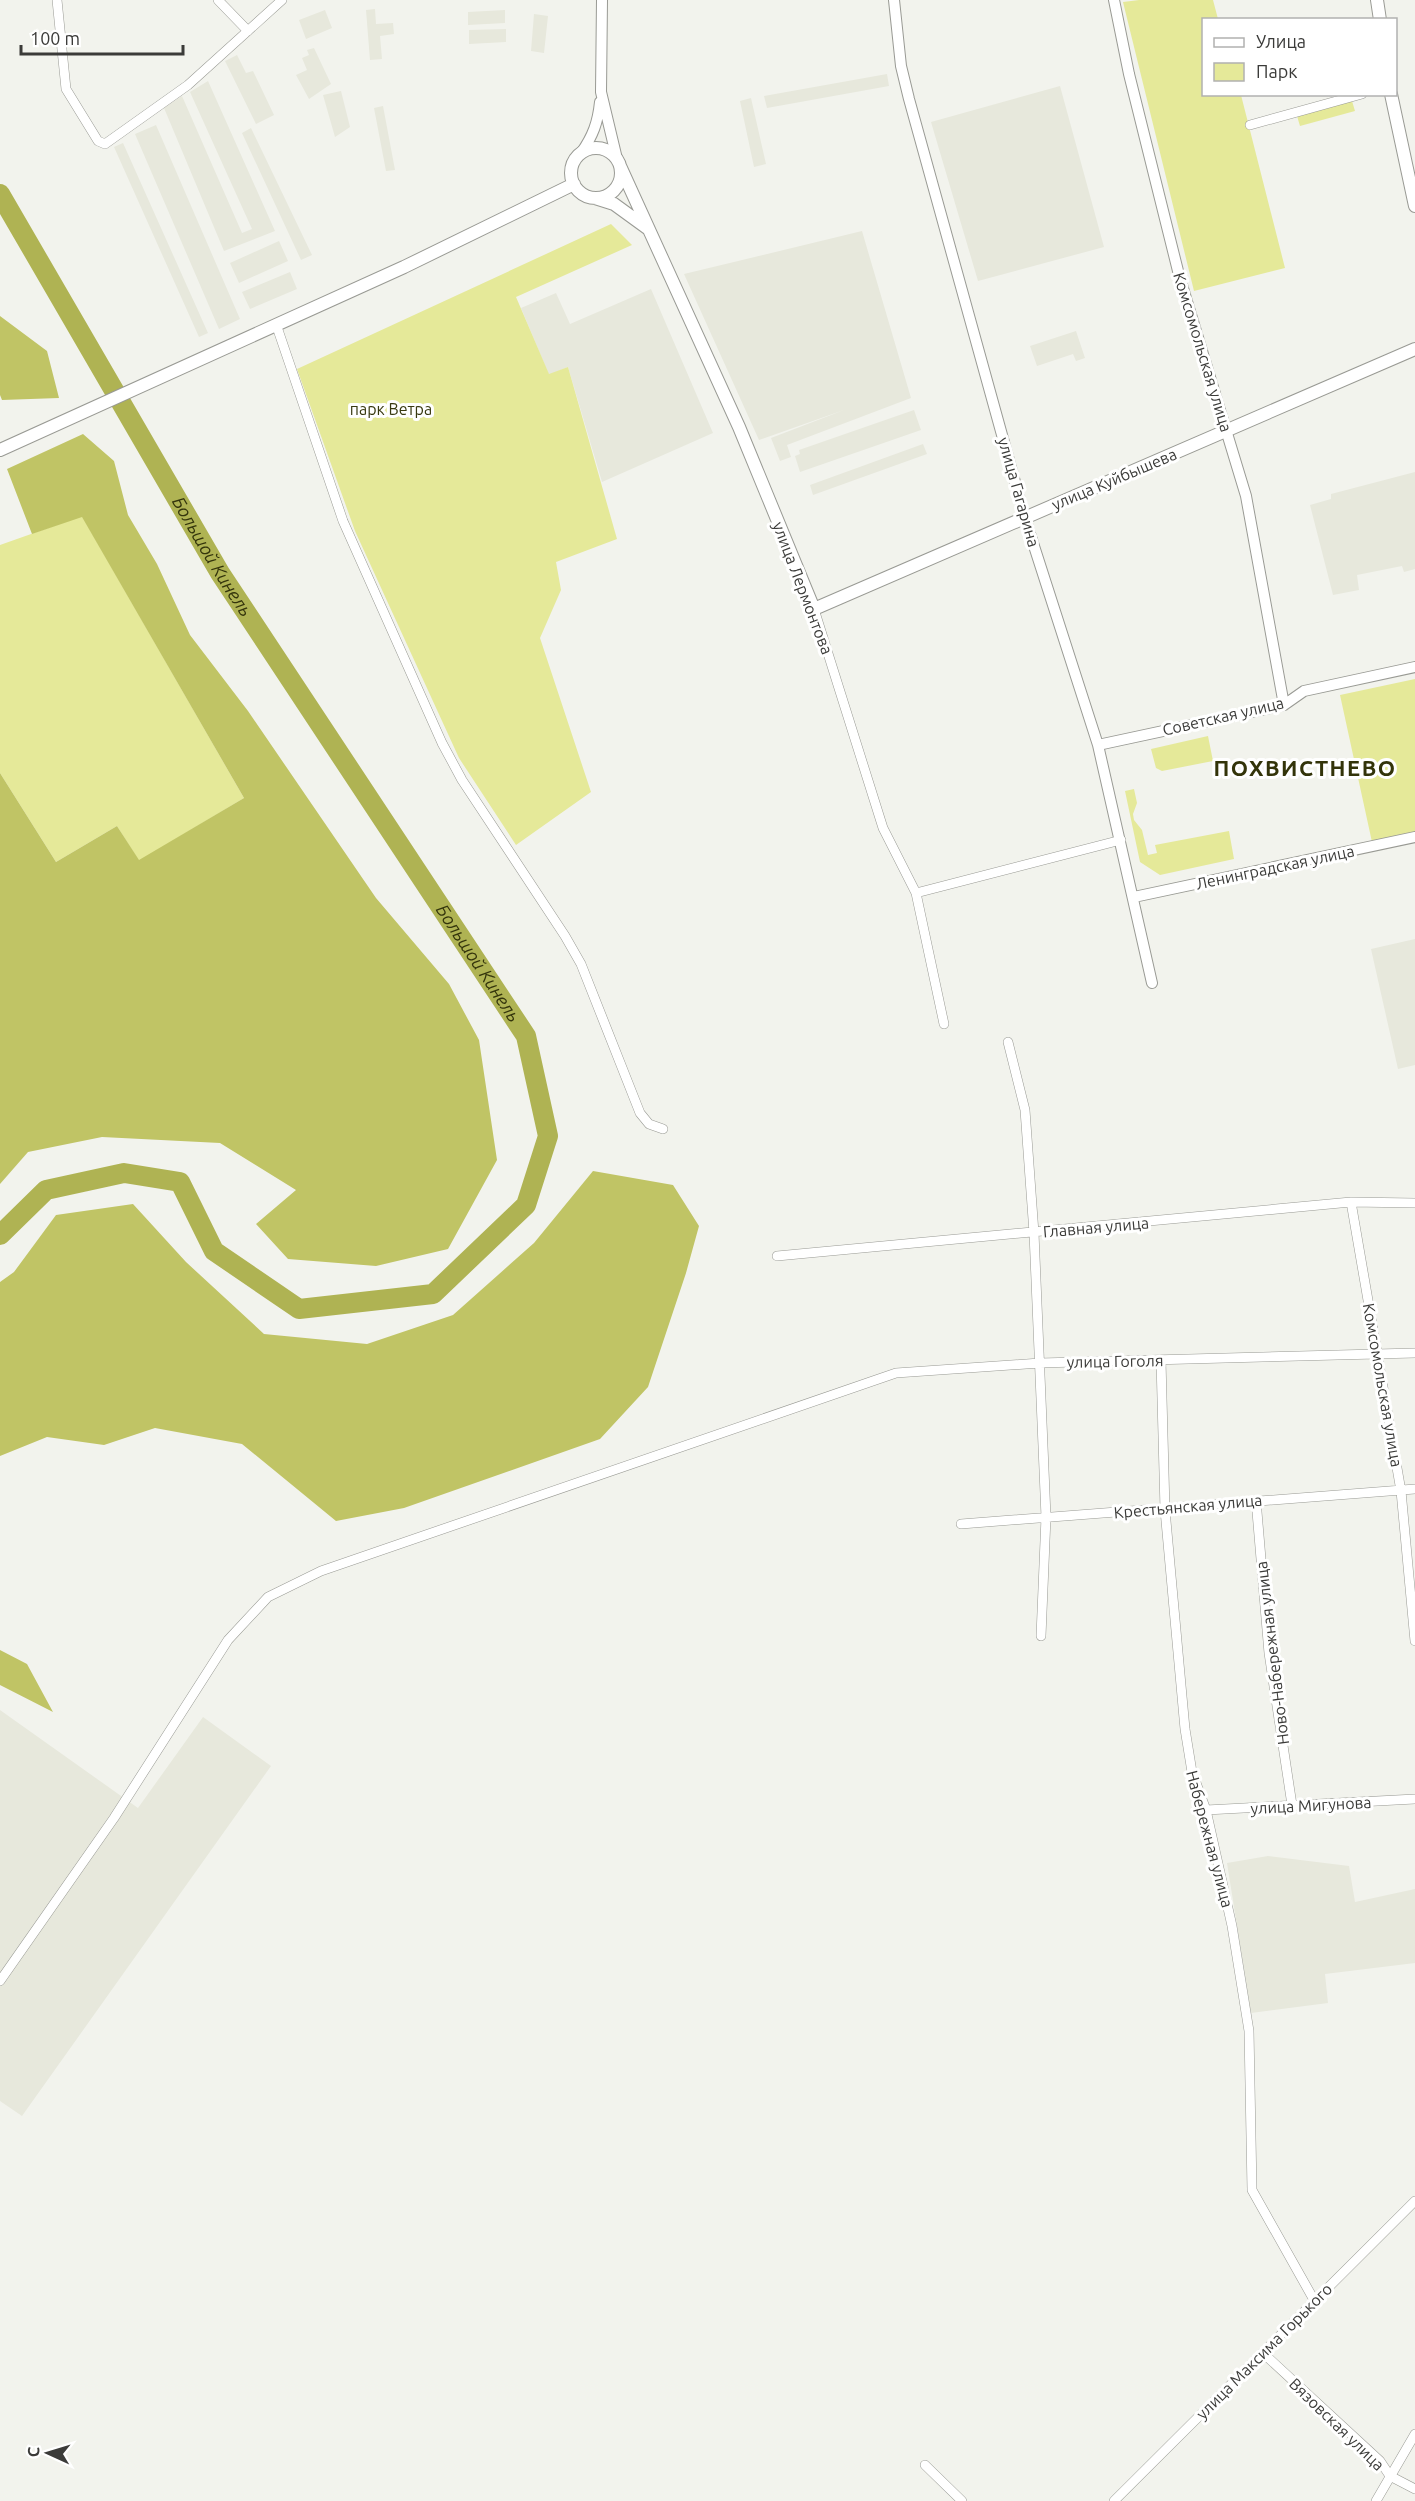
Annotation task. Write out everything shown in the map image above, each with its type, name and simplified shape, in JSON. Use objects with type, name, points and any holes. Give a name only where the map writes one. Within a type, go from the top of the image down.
[{"type":"main road","points":[[1377,0],[1380,18]]},
{"type":"main road","points":[[1391,96],[1415,206]]},
{"type":"main road","points":[[594,197],[602,197],[616,189],[621,174],[619,162],[604,149],[597,148],[582,153],[572,167],[574,184],[586,195],[614,204],[648,228]]},
{"type":"main road","name":"улица Лермонтова","points":[[619,162],[739,428],[814,609]]},
{"type":"main road","points":[[1,450],[404,267],[574,184]]},
{"type":"main road","name":"улица Куйбышева","points":[[814,609],[1415,349]]},
{"type":"street","points":[[57,0],[66,89],[98,141],[105,144],[188,85],[282,0]]},
{"type":"street","points":[[218,0],[248,31]]},
{"type":"street","name":"улица Лермонтова","points":[[602,0],[601,92],[619,162]]},
{"type":"street","name":"улица Гагарина","points":[[894,0],[901,66],[909,99],[1025,518],[1098,745],[1152,983]]},
{"type":"street","name":"Комсомольская улица","points":[[1114,0],[1129,74],[1179,275],[1246,496],[1284,705]]},
{"type":"street","points":[[582,153],[591,139],[598,120],[601,92]]},
{"type":"street","points":[[1250,125],[1355,96]]},
{"type":"street","points":[[276,324],[343,521],[442,743],[462,780],[566,936],[581,964],[640,1113],[649,1124],[663,1129]]},
{"type":"street","name":"улица Лермонтова","points":[[814,609],[883,828],[916,893],[944,1024]]},
{"type":"street","name":"Советская улица","points":[[1098,745],[1284,705],[1304,691],[1415,667]]},
{"type":"street","name":"Ленинградская улица","points":[[1134,897],[1415,837]]},
{"type":"street","points":[[916,893],[1121,840]]},
{"type":"street","points":[[1008,1042],[1025,1110],[1034,1233],[1046,1518],[1041,1636]]},
{"type":"street","name":"Комсомольская улица","points":[[1351,1202],[1401,1491],[1415,1641]]},
{"type":"street","name":"Главная улица","points":[[777,1256],[1351,1202],[1415,1203]]},
{"type":"street","name":"улица Гоголя","points":[[0,1982],[114,1818],[228,1640],[268,1596],[321,1571],[896,1373],[1040,1363],[1415,1353]]},
{"type":"street","name":"Набережная улица","points":[[1161,1361],[1165,1510],[1185,1729],[1192,1772],[1206,1810],[1232,1926],[1249,2031],[1252,2190],[1314,2300]]},
{"type":"street","name":"Крестьянская улица","points":[[962,1524],[1415,1489]]},
{"type":"street","name":"Ново-Набережная улица","points":[[1256,1500],[1269,1653],[1292,1805]]},
{"type":"street","name":"улица Мигунова","points":[[1206,1810],[1415,1799]]},
{"type":"street","name":"улица Максима Горького","points":[[1113,2501],[1415,2201]]},
{"type":"street","name":"Вязовская улица","points":[[1263,2353],[1380,2461],[1390,2476],[1415,2489]]},
{"type":"street","points":[[1376,2501],[1415,2434]]},
{"type":"street","points":[[925,2465],[962,2501]]},
{"type":"shaded area","points":[[375,9],[376,24],[393,23],[394,34],[380,36],[382,59],[370,60],[366,10]]},
{"type":"shaded area","points":[[325,10],[332,28],[306,39],[299,20]]},
{"type":"shaded area","points":[[505,10],[505,23],[468,25],[468,12]]},
{"type":"shaded area","points":[[534,14],[548,16],[544,53],[531,51]]},
{"type":"shaded area","points":[[506,29],[506,42],[469,44],[469,30]]},
{"type":"shaded area","points":[[314,48],[331,84],[309,99],[296,75],[307,70],[302,58],[309,55],[307,50]]},
{"type":"shaded area","points":[[237,55],[246,73],[253,71],[274,115],[256,124],[225,61]]},
{"type":"shaded area","points":[[887,74],[889,86],[767,108],[764,96]]},
{"type":"shaded area","points":[[208,81],[275,231],[224,251],[164,108],[182,96],[242,233],[252,229],[190,92]]},
{"type":"shaded area","points":[[1060,86],[1104,247],[978,281],[931,122]]},
{"type":"shaded area","points":[[341,91],[350,127],[335,137],[323,95]]},
{"type":"shaded area","points":[[751,98],[766,164],[754,167],[740,101]]},
{"type":"shaded area","points":[[383,106],[395,170],[386,171],[374,108]]},
{"type":"shaded area","points":[[156,125],[240,319],[219,329],[135,134]]},
{"type":"shaded area","points":[[251,128],[312,255],[301,260],[242,133]]},
{"type":"shaded area","points":[[123,143],[208,333],[199,337],[114,147]]},
{"type":"shaded area","points":[[862,231],[911,398],[787,445],[791,457],[780,461],[771,438],[844,410],[759,440],[684,274]]},
{"type":"shaded area","points":[[279,241],[288,261],[239,283],[230,263]]},
{"type":"shaded area","points":[[290,272],[297,289],[250,309],[242,292]]},
{"type":"shaded area","points":[[651,289],[713,433],[602,482],[568,367],[549,375],[521,308],[556,293],[570,324]]},
{"type":"shaded area","points":[[1076,331],[1085,358],[1076,361],[1073,354],[1037,366],[1030,346]]},
{"type":"shaded area","points":[[914,410],[921,430],[800,472],[795,456],[800,454],[799,450]]},
{"type":"shaded area","points":[[923,444],[927,454],[813,495],[810,485]]},
{"type":"shaded area","points":[[1415,472],[1415,569],[1404,572],[1402,566],[1357,575],[1359,590],[1333,595],[1310,505],[1331,499],[1331,494]]},
{"type":"shaded area","points":[[1415,939],[1415,1065],[1398,1069],[1371,949]]},
{"type":"shaded area","points":[[0,1710],[138,1808],[203,1717],[271,1766],[22,2116],[0,2101]]},
{"type":"shaded area","points":[[1268,1856],[1349,1866],[1355,1902],[1415,1889],[1415,1963],[1325,1974],[1328,2003],[1251,2013],[1227,1863]]},
{"type":"green space","points":[[1213,0],[1218,18],[1202,18],[1202,96],[1241,96],[1285,268],[1194,291],[1123,2]]},
{"type":"green space","points":[[1352,101],[1355,111],[1300,126],[1297,116]]},
{"type":"green space","name":"парк Ветра","points":[[611,224],[632,245],[516,297],[549,374],[568,367],[617,539],[556,562],[561,590],[540,638],[591,792],[516,845],[459,758],[355,531],[297,369]]},
{"type":"green space","points":[[0,316],[47,351],[59,398],[2,400],[0,395]]},
{"type":"green space","points":[[83,434],[114,461],[128,515],[157,564],[190,635],[248,711],[376,898],[449,984],[479,1040],[497,1160],[448,1249],[376,1266],[288,1259],[256,1224],[296,1190],[220,1143],[102,1137],[28,1152],[0,1184],[0,773],[56,862],[117,826],[139,860],[244,798],[82,517],[32,534],[7,469]]},
{"type":"green space","points":[[82,516],[244,798],[139,861],[117,826],[56,862],[0,773],[0,545]]},
{"type":"green space","points":[[1415,679],[1415,832],[1372,842],[1340,695]]},
{"type":"green space","points":[[1208,736],[1213,761],[1162,771],[1156,768],[1151,749]]},
{"type":"green space","points":[[1134,789],[1137,803],[1133,814],[1134,820],[1142,830],[1148,855],[1157,853],[1155,845],[1229,831],[1234,859],[1160,875],[1140,862],[1125,791]]},
{"type":"green space","points":[[593,1171],[673,1185],[699,1226],[686,1273],[648,1387],[600,1439],[404,1508],[336,1521],[242,1444],[155,1428],[104,1445],[47,1437],[0,1456],[0,1282],[14,1272],[56,1215],[133,1204],[186,1262],[264,1334],[367,1344],[453,1315],[534,1243]]},
{"type":"green space","points":[[0,1650],[27,1664],[53,1712],[0,1685]]},
{"type":"waterway","name":"Большой Кинель","points":[[0,194],[220,573],[526,1036],[548,1136],[526,1205],[433,1294],[299,1309],[214,1251],[180,1182],[124,1173],[46,1190],[0,1235]]},
{"type":"district","name":"ПОХВИСТНЕВО","points":[[1305,768]]}]
